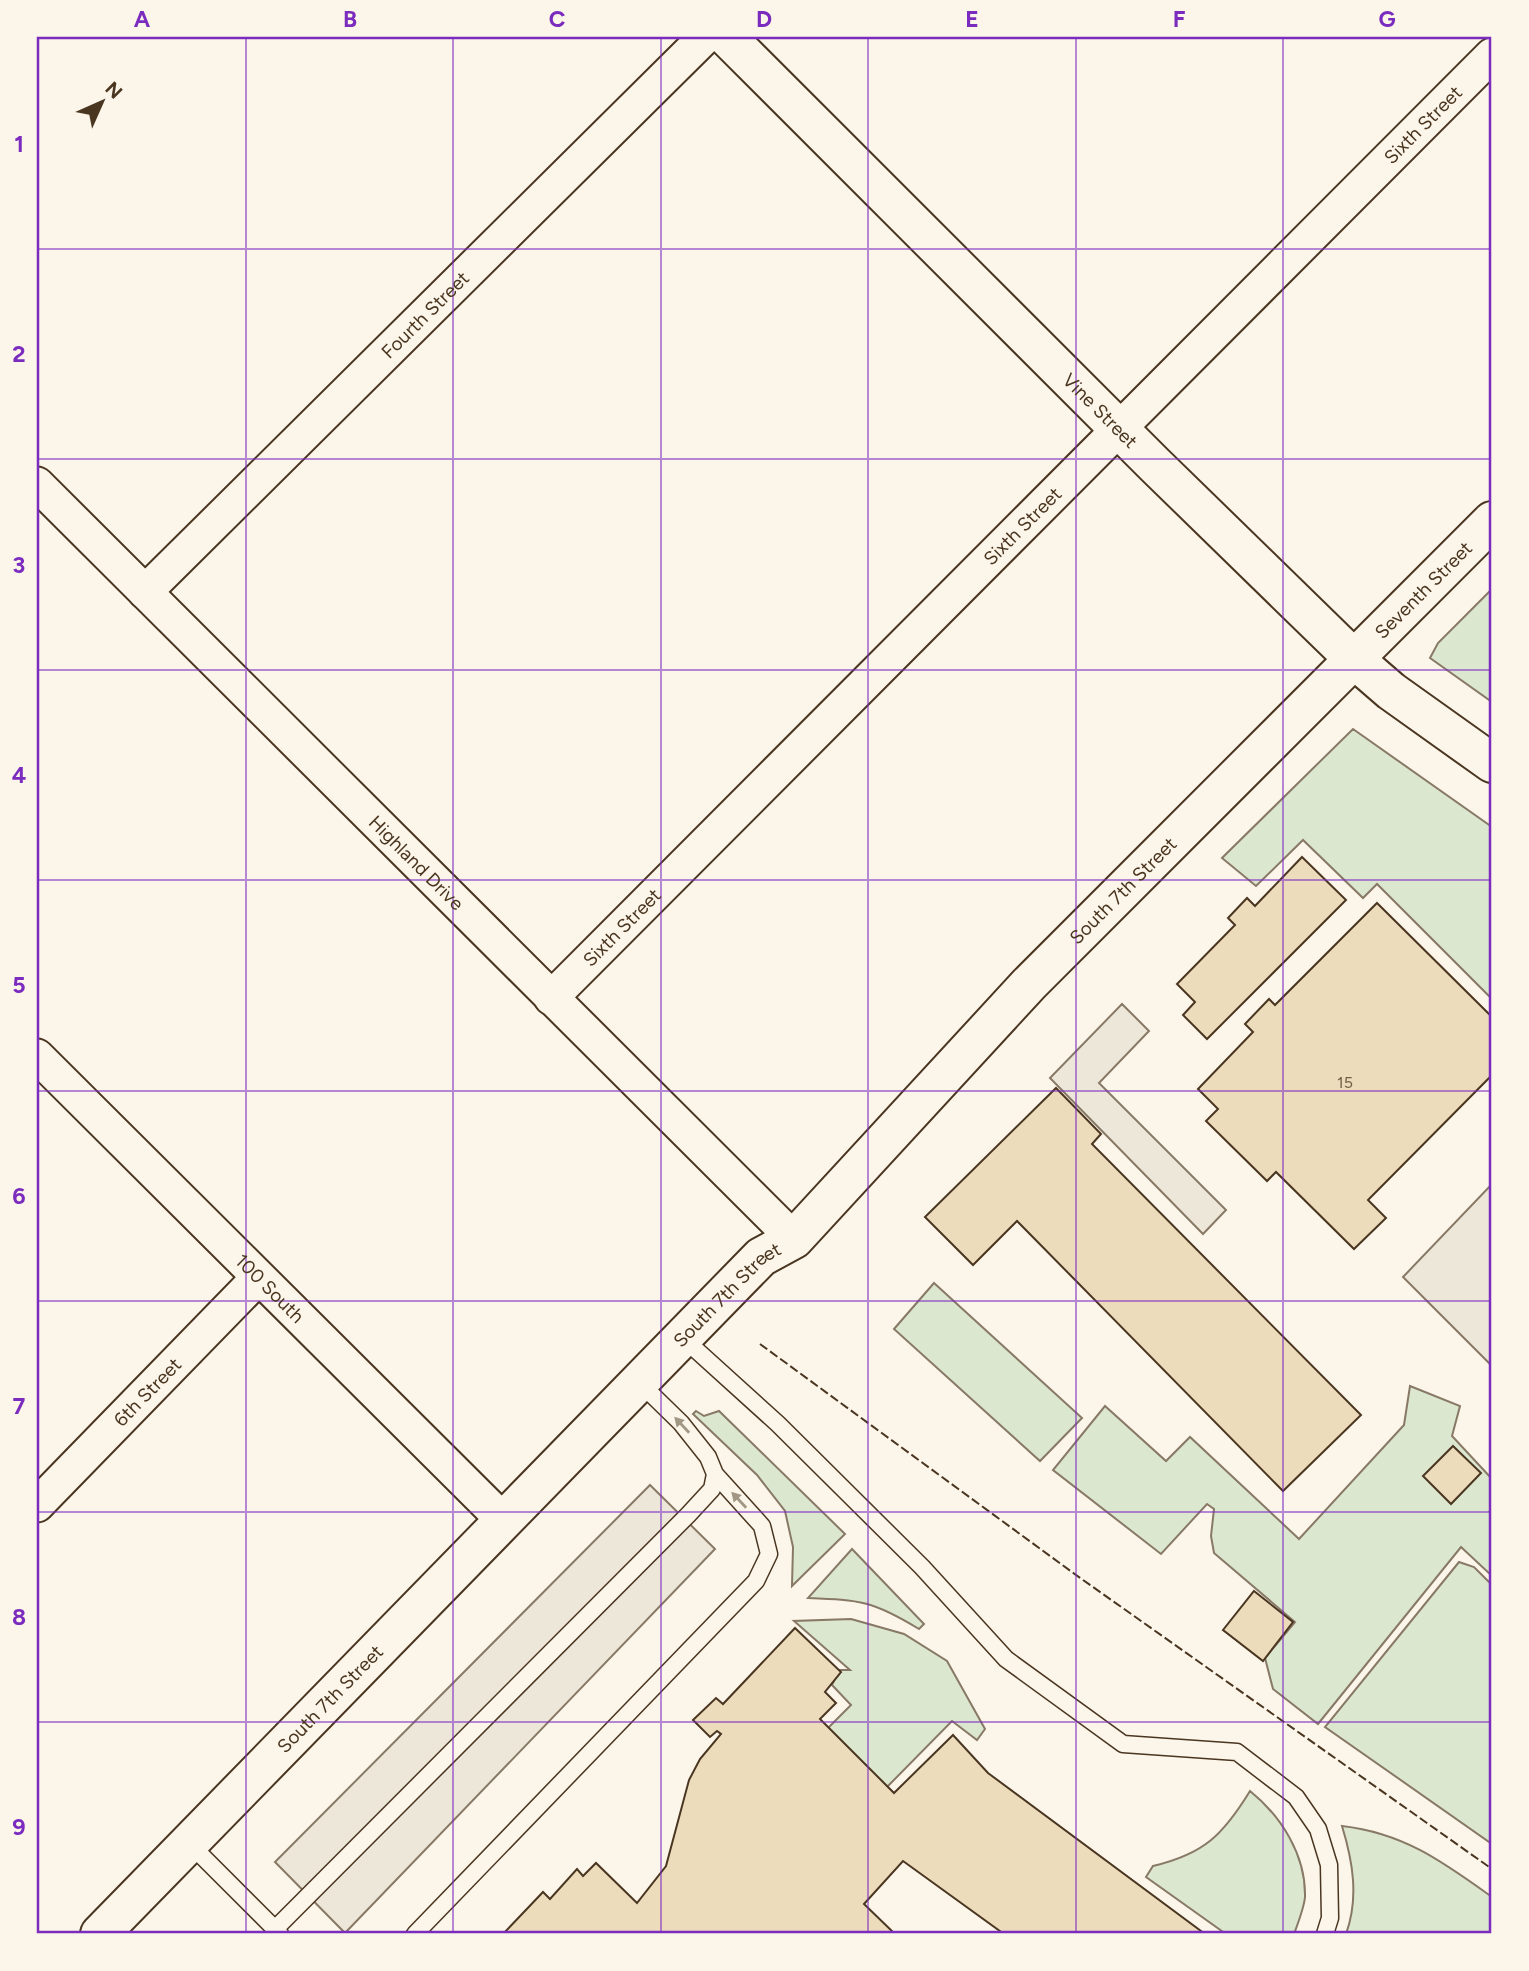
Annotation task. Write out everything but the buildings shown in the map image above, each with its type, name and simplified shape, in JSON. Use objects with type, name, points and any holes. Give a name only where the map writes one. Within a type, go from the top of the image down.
[{"type":"street","name":"Fourth Street","points":[[145,592],[705,37]]},
{"type":"street","name":"Vine Street","points":[[727,37],[1354,659],[1391,691],[1492,763]]},
{"type":"street","name":"Sixth Street","points":[[551,998],[1492,55]]},
{"type":"street","name":"Highland Drive","points":[[37,484],[794,1239]]},
{"type":"street","name":"Seventh Street","points":[[1354,659],[1492,521]]},
{"type":"street","name":"South 7th Street","points":[[100,1934],[761,1257],[794,1239],[1029,984],[1354,659]]},
{"type":"street","name":"100 South","points":[[37,1055],[504,1521]]},
{"type":"street","name":"6th Street","points":[[37,1505],[258,1278]]},
{"type":"lane","points":[[683,1338],[778,1424],[912,1557],[1006,1660],[1123,1744],[1237,1752],[1296,1797],[1318,1829],[1329,1865],[1330,1919],[1325,1934]]},
{"type":"lane","points":[[415,1934],[756,1581],[769,1554],[762,1526],[715,1474],[708,1457],[681,1423],[640,1383]]},
{"type":"lane","points":[[189,1843],[278,1932],[688,1515],[712,1489],[715,1474]]},
{"type":"green space","points":[[1492,589],[1492,702],[1430,658],[1438,643]]},
{"type":"green space","points":[[1353,729],[1492,827],[1492,999],[1377,884],[1363,898],[1303,840],[1256,886],[1222,858]]},
{"type":"green space","points":[[934,1283],[1082,1418],[1040,1461],[894,1329]]},
{"type":"green space","points":[[1410,1386],[1460,1406],[1452,1436],[1492,1479],[1492,1509],[1489,1512],[1492,1511],[1492,1576],[1461,1547],[1318,1724],[1273,1689],[1265,1658],[1295,1622],[1214,1553],[1211,1536],[1214,1509],[1207,1504],[1161,1554],[1053,1470],[1105,1406],[1166,1461],[1190,1437],[1299,1539],[1404,1425]]},
{"type":"green space","points":[[696,1411],[704,1416],[719,1411],[845,1534],[792,1586],[793,1547],[785,1511],[757,1475],[693,1414]]},
{"type":"green space","points":[[852,1549],[924,1624],[919,1629],[878,1607],[854,1601],[808,1598]]},
{"type":"green space","points":[[1459,1562],[1474,1567],[1492,1585],[1492,1844],[1325,1727]]},
{"type":"green space","points":[[851,1619],[904,1634],[947,1661],[985,1729],[977,1740],[952,1721],[887,1787],[828,1728],[851,1705],[832,1685],[839,1670],[850,1670],[794,1621]]},
{"type":"green space","points":[[1250,1791],[1281,1824],[1301,1866],[1305,1897],[1294,1934],[1226,1934],[1146,1877],[1153,1866],[1199,1849],[1221,1831]]},
{"type":"green space","points":[[1342,1826],[1404,1842],[1457,1872],[1492,1897],[1492,1934],[1346,1934],[1352,1907],[1353,1880]]},
{"type":"shaded area","points":[[1122,1004],[1149,1031],[1099,1083],[1226,1210],[1203,1234],[1050,1078]]},
{"type":"shaded area","points":[[1492,1184],[1492,1366],[1403,1277]]},
{"type":"shaded area","points":[[650,1485],[715,1549],[345,1933],[275,1862]]},
{"type":"fence","points":[[760,1344],[1076,1575],[1492,1869]]}]
